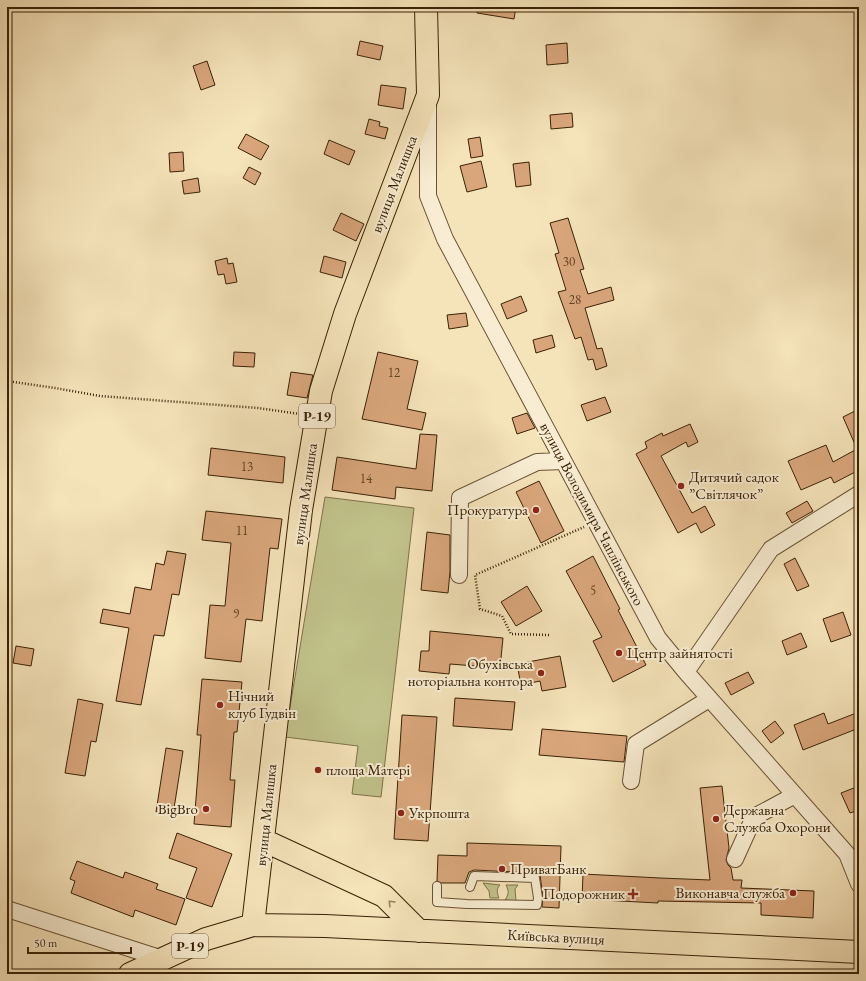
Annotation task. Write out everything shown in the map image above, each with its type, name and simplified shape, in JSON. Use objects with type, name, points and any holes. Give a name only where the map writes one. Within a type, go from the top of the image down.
[{"type":"main road","name":"вулиця Малишка","points":[[253,925],[301,510],[321,391],[345,314],[428,94],[426,7]]},
{"type":"main road","points":[[263,840],[384,896],[419,931]]},
{"type":"main road","name":"Київська вулиця","points":[[253,925],[325,926],[859,952]]},
{"type":"main road","name":"Р-19","points":[[130,974],[206,939],[253,925]]},
{"type":"street","name":"вулиця Володимира Чаплінського","points":[[428,94],[428,196],[445,239],[658,638],[709,699],[847,854],[859,884]]},
{"type":"street","points":[[459,575],[460,498],[537,462],[563,461]]},
{"type":"street","points":[[686,672],[771,549],[859,494]]},
{"type":"street","points":[[632,781],[636,744],[709,699]]},
{"type":"street","points":[[735,859],[754,816],[795,795]]},
{"type":"street","points":[[7,909],[163,959]]},
{"type":"lane","points":[[437,886],[437,902],[538,905],[535,878],[474,876],[470,887]]},
{"type":"path","points":[[7,381],[100,396],[258,408],[300,414],[300,421]]},
{"type":"path","points":[[549,635],[511,634],[502,616],[480,609],[475,575],[596,522]]},
{"type":"green space","points":[[325,497],[414,508],[381,797],[352,794],[358,746],[285,737]]},
{"type":"green space","points":[[483,883],[500,885],[497,891],[499,898],[490,898],[489,891]]},
{"type":"green space","points":[[506,885],[518,885],[515,889],[516,901],[505,900],[508,892]]},
{"type":"building","points":[[477,7],[516,7],[514,19],[477,13]]},
{"type":"building","points":[[360,41],[383,46],[380,60],[357,55]]},
{"type":"building","points":[[567,43],[568,63],[547,65],[546,45]]},
{"type":"building","points":[[207,61],[215,85],[201,90],[193,66]]},
{"type":"building","points":[[381,85],[406,88],[403,109],[378,105]]},
{"type":"building","points":[[572,113],[573,127],[551,129],[550,115]]},
{"type":"building","points":[[369,119],[380,122],[379,126],[388,128],[385,139],[365,134]]},
{"type":"building","points":[[246,134],[269,146],[261,160],[238,148]]},
{"type":"building","points":[[480,137],[483,156],[471,158],[468,139]]},
{"type":"building","points":[[329,140],[355,151],[349,165],[324,154]]},
{"type":"building","points":[[183,152],[184,171],[170,172],[169,153]]},
{"type":"building","points":[[481,161],[487,187],[467,192],[460,166]]},
{"type":"building","points":[[529,162],[531,185],[516,187],[513,164]]},
{"type":"building","points":[[249,167],[261,173],[255,185],[243,178]]},
{"type":"building","points":[[198,178],[200,192],[184,194],[182,181]]},
{"type":"building","points":[[341,213],[364,224],[356,241],[333,230]]},
{"type":"building","points":[[568,218],[584,269],[580,270],[588,294],[611,287],[614,300],[585,308],[597,349],[602,348],[607,366],[596,370],[593,359],[588,360],[581,337],[575,339],[558,292],[566,290],[555,254],[559,253],[550,223]]},
{"type":"building","points":[[324,256],[346,262],[342,278],[320,272]]},
{"type":"building","points":[[227,258],[228,264],[233,263],[237,282],[226,284],[224,274],[218,275],[215,261]]},
{"type":"building","points":[[521,296],[527,311],[507,319],[501,304]]},
{"type":"building","points":[[466,313],[468,326],[449,329],[447,315]]},
{"type":"building","points":[[552,335],[555,347],[536,353],[533,340]]},
{"type":"building","points":[[234,352],[255,353],[254,367],[233,366]]},
{"type":"building","points":[[378,352],[418,361],[407,409],[426,413],[422,430],[362,419]]},
{"type":"building","points":[[291,372],[313,375],[307,398],[287,395]]},
{"type":"building","points":[[605,397],[611,412],[587,421],[581,405]]},
{"type":"building","points":[[859,409],[859,470],[834,483],[831,477],[801,490],[788,461],[826,445],[833,462],[857,449],[843,417]]},
{"type":"building","points":[[527,413],[535,428],[517,434],[512,418]]},
{"type":"building","points":[[690,424],[698,442],[688,447],[686,442],[661,456],[692,513],[705,506],[715,525],[701,533],[696,523],[678,533],[636,454],[647,448],[645,442],[662,433],[663,436]]},
{"type":"building","points":[[420,434],[437,435],[432,491],[396,487],[395,499],[332,490],[337,457],[416,469]]},
{"type":"building","points":[[211,448],[285,457],[283,483],[208,475]]},
{"type":"building","points":[[539,481],[564,531],[541,543],[516,492]]},
{"type":"building","points":[[807,501],[813,511],[792,523],[786,513]]},
{"type":"building","points":[[206,511],[282,519],[278,549],[270,548],[262,621],[246,619],[241,662],[205,658],[210,605],[225,606],[231,543],[202,540]]},
{"type":"building","points":[[427,532],[450,535],[450,572],[448,593],[421,590]]},
{"type":"building","points":[[167,551],[186,554],[179,595],[172,594],[164,636],[154,635],[141,705],[116,701],[129,628],[100,623],[103,609],[130,614],[135,587],[151,590],[156,563],[164,565]]},
{"type":"building","points":[[593,556],[646,665],[613,682],[593,641],[602,637],[566,571]]},
{"type":"building","points":[[795,558],[809,586],[797,591],[784,564]]},
{"type":"building","points":[[527,586],[542,611],[516,626],[501,602]]},
{"type":"building","points":[[843,612],[851,635],[831,642],[823,619]]},
{"type":"building","points":[[430,631],[503,638],[500,668],[450,664],[449,674],[419,671],[421,651],[429,651]]},
{"type":"building","points":[[801,633],[807,647],[787,655],[782,641]]},
{"type":"building","points":[[16,646],[34,649],[31,666],[13,663]]},
{"type":"building","name":"Обухівська ноторіальна контора","points":[[560,656],[566,687],[542,691],[540,681],[521,685],[517,664]]},
{"type":"building","points":[[748,672],[754,683],[731,695],[725,683]]},
{"type":"building","points":[[202,679],[242,682],[237,732],[234,732],[230,780],[235,780],[231,827],[194,824],[201,735],[197,735]]},
{"type":"building","points":[[455,698],[515,702],[512,730],[453,726]]},
{"type":"building","points":[[78,699],[103,704],[96,742],[91,741],[85,776],[65,773]]},
{"type":"building","points":[[859,712],[859,728],[803,750],[794,725],[824,713],[828,724]]},
{"type":"building","points":[[402,715],[437,717],[428,841],[394,839]]},
{"type":"building","points":[[775,721],[784,733],[771,743],[762,731]]},
{"type":"building","points":[[542,729],[627,736],[624,762],[539,755]]},
{"type":"building","points":[[166,748],[183,751],[173,815],[156,812]]},
{"type":"building","points":[[722,786],[729,848],[726,860],[731,868],[733,880],[742,880],[741,888],[814,891],[813,918],[761,915],[761,903],[658,901],[658,903],[582,899],[583,874],[710,880],[700,788]]},
{"type":"building","points":[[859,786],[859,810],[850,813],[841,793]]},
{"type":"building","points":[[177,833],[232,854],[212,907],[186,898],[197,868],[169,858]]},
{"type":"building","points":[[467,843],[561,846],[559,908],[542,907],[543,897],[540,875],[536,873],[474,870],[469,872],[465,883],[441,883],[437,881],[438,855],[467,856]]},
{"type":"building","points":[[77,861],[123,878],[125,872],[158,884],[156,889],[185,899],[176,925],[135,910],[133,917],[71,893],[75,881],[70,879]]},
{"type":"place","name":"Дитячий садок ”Світлячок”","points":[[681,486]]},
{"type":"place","name":"Прокуратура","points":[[536,510]]},
{"type":"place","name":"Центр зайнятості","points":[[619,653]]},
{"type":"place","name":"Обухівська ноторіальна контора","points":[[541,673]]},
{"type":"place","name":"Нічний клуб Гудвін","points":[[220,705]]},
{"type":"place","name":"площа Матері","points":[[318,770]]},
{"type":"place","name":"BigBro","points":[[206,809]]},
{"type":"place","name":"Укрпошта","points":[[401,813]]},
{"type":"place","name":"Державна Служба Охорони","points":[[716,819]]},
{"type":"place","name":"ПриватБанк","points":[[502,869]]},
{"type":"place","name":"Виконавча служба","points":[[793,893]]},
{"type":"place","name":"Подорожник","points":[[633,894]]}]
